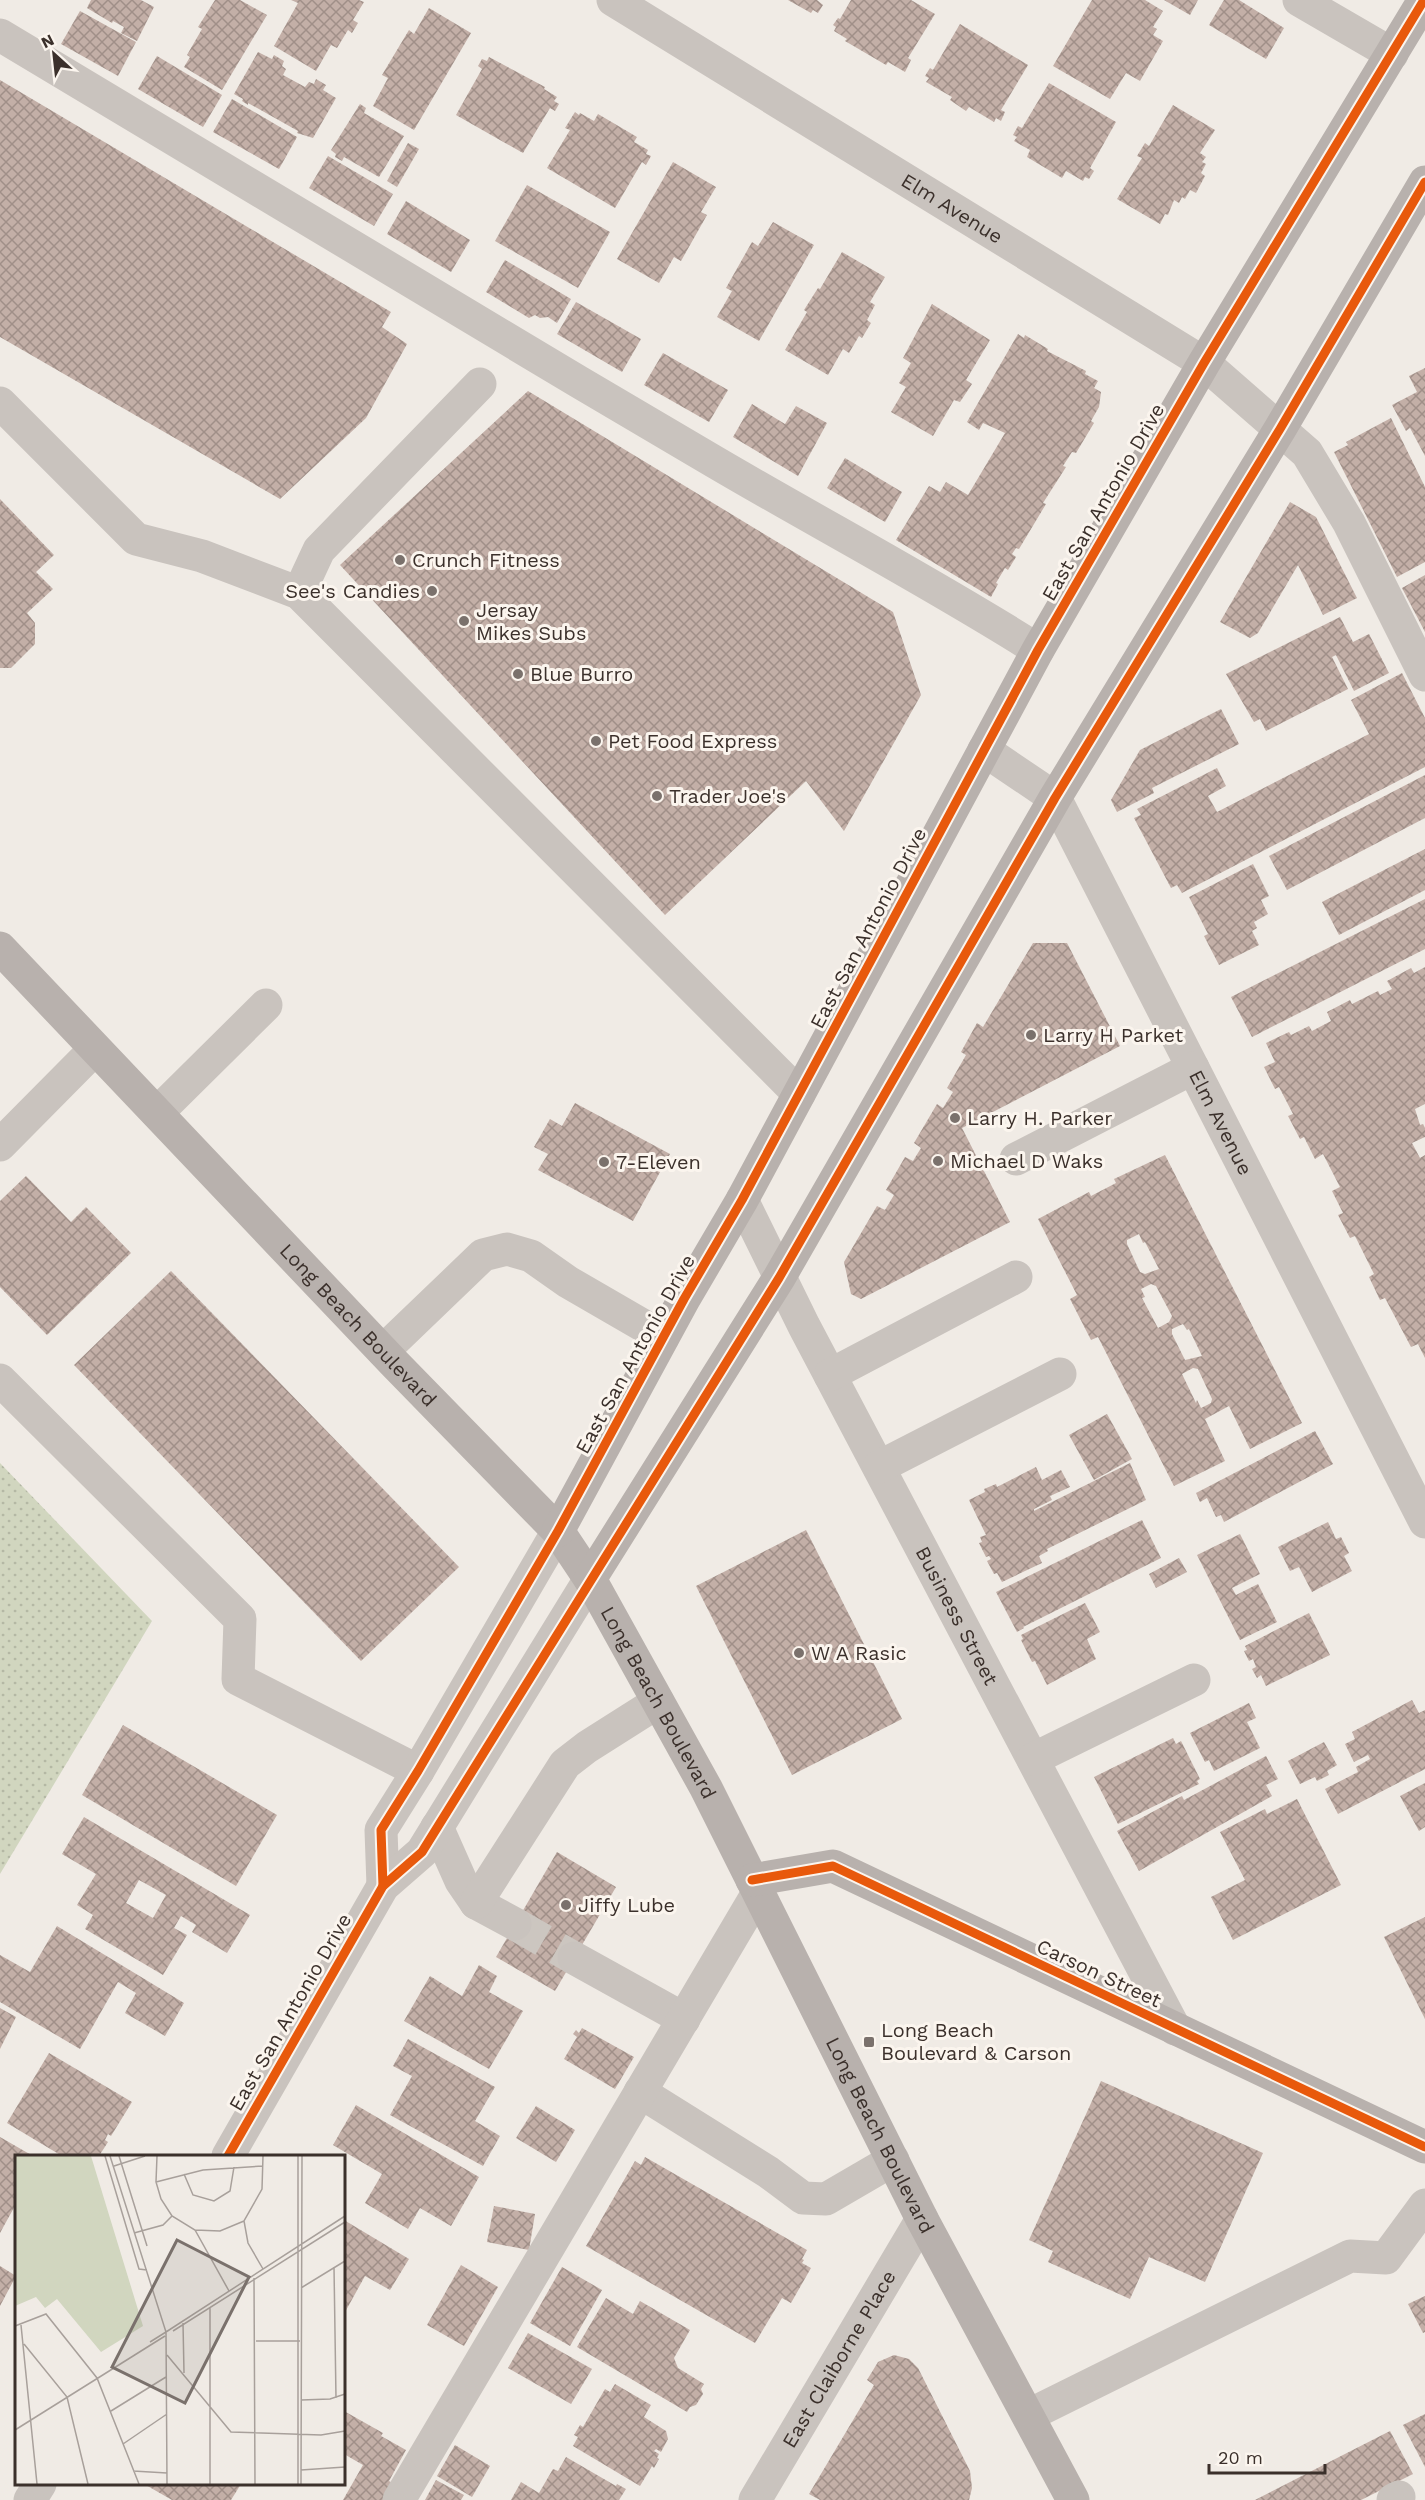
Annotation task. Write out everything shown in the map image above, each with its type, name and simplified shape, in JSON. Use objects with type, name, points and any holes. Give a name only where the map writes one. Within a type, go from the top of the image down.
[{"type":"main road","name":"East San Antonio Drive","points":[[558,1531],[663,1337],[742,1200],[1038,650],[1204,363],[1424,0]]},
{"type":"main road","name":"East San Antonio Drive","points":[[590,1579],[779,1278],[1055,798],[1280,429],[1425,182]]},
{"type":"main road","name":"Long Beach Boulevard","points":[[0,948],[383,1351],[558,1531],[590,1579],[706,1788],[922,2219],[1073,2500]]},
{"type":"main road","name":"Carson Street","points":[[755,1886],[833,1866],[1425,2147]]},
{"type":"street","name":"Elm Avenue","points":[[613,0],[1204,363],[1307,453],[1349,524],[1425,675]]},
{"type":"street","points":[[1299,0],[1392,54]]},
{"type":"street","points":[[0,35],[532,355],[1038,650]]},
{"type":"street","points":[[298,593],[319,550],[480,384]]},
{"type":"street","points":[[0,403],[136,538],[202,556],[298,593],[799,1094]]},
{"type":"street","name":"Elm Avenue","points":[[984,750],[1055,798],[1425,1522]]},
{"type":"street","points":[[157,1113],[266,1005]]},
{"type":"street","points":[[0,1145],[96,1048]]},
{"type":"street","points":[[1016,1159],[1193,1068]]},
{"type":"street","name":"Business Street","points":[[742,1200],[779,1278],[1175,2029]]},
{"type":"street","points":[[383,1351],[483,1255],[507,1249],[531,1256],[568,1282],[663,1337]]},
{"type":"street","points":[[830,1375],[1016,1277]]},
{"type":"street","points":[[879,1467],[1060,1374]]},
{"type":"street","points":[[0,1380],[240,1619],[238,1679],[418,1771]]},
{"type":"street","name":"East San Antonio Drive","points":[[383,1886],[381,1830],[558,1531]]},
{"type":"street","name":"East San Antonio Drive","points":[[229,2155],[383,1886],[422,1852],[590,1579]]},
{"type":"street","points":[[1033,1759],[1194,1680]]},
{"type":"street","points":[[476,1903],[565,1764],[587,1747],[658,1702]]},
{"type":"street","points":[[437,1827],[461,1881],[476,1903],[515,1924]]},
{"type":"street","points":[[399,2500],[684,2019],[755,1886]]},
{"type":"street","points":[[574,1958],[684,2019]]},
{"type":"street","points":[[640,2092],[768,2172],[803,2198],[826,2199],[893,2160]]},
{"type":"street","points":[[1029,2415],[1350,2256],[1386,2258],[1425,2205]]},
{"type":"street","name":"East Claiborne Place","points":[[755,2500],[922,2219]]},
{"type":"street","points":[[30,2500],[39,2485]]},
{"type":"green space","points":[[0,1463],[152,1621],[0,1874]]},
{"type":"building","points":[[91,0],[141,0],[154,7],[137,41],[121,33],[124,27],[113,21],[112,23],[87,8]]},
{"type":"building","points":[[215,0],[240,0],[267,15],[222,90],[184,67],[190,57],[187,55],[202,29],[198,27]]},
{"type":"building","points":[[291,0],[359,0],[364,2],[353,20],[358,23],[352,33],[348,30],[337,48],[331,45],[316,71],[274,46],[298,3]]},
{"type":"building","points":[[788,0],[817,0],[823,5],[818,13],[813,10],[811,13]]},
{"type":"building","points":[[851,0],[911,0],[935,14],[908,58],[911,60],[905,72],[888,62],[886,65],[845,41],[847,39],[834,31],[836,27],[833,25],[838,18],[840,19]]},
{"type":"building","points":[[1092,0],[1145,0],[1163,11],[1153,27],[1157,29],[1153,35],[1163,41],[1140,81],[1126,73],[1110,99],[1053,66]]},
{"type":"building","points":[[1164,0],[1198,0],[1190,15]]},
{"type":"building","points":[[1224,0],[1239,0],[1284,28],[1266,59],[1209,25]]},
{"type":"building","points":[[429,8],[471,33],[414,130],[373,106],[388,78],[382,75],[409,30],[414,34]]},
{"type":"building","points":[[80,11],[136,42],[118,76],[61,44]]},
{"type":"building","points":[[960,24],[1028,65],[1001,110],[1005,112],[1001,121],[996,118],[994,122],[969,107],[966,111],[950,100],[952,97],[926,82],[929,78],[925,76],[930,68],[933,70]]},
{"type":"building","points":[[258,52],[272,59],[274,55],[284,61],[282,66],[286,69],[283,75],[305,87],[309,82],[314,84],[316,79],[326,85],[323,90],[336,98],[313,138],[297,133],[298,131],[248,103],[248,105],[234,94]]},
{"type":"building","points":[[157,56],[222,95],[203,127],[138,89]]},
{"type":"building","points":[[489,57],[545,87],[544,89],[557,97],[554,101],[559,104],[555,111],[550,108],[523,153],[456,115],[482,69],[478,66],[482,59],[487,61]]},
{"type":"building","points":[[0,80],[391,312],[382,327],[407,344],[366,418],[280,499],[0,337]]},
{"type":"building","points":[[1049,83],[1116,122],[1090,168],[1094,171],[1089,179],[1085,177],[1083,181],[1066,171],[1062,178],[1027,157],[1030,150],[1014,141],[1017,137],[1013,135],[1018,126],[1022,128]]},
{"type":"building","points":[[232,99],[297,137],[279,169],[213,132]]},
{"type":"building","points":[[360,104],[366,108],[364,113],[404,136],[379,177],[344,157],[342,161],[335,157],[336,154],[331,150]]},
{"type":"building","points":[[1173,105],[1215,130],[1200,153],[1206,157],[1202,162],[1206,164],[1201,173],[1205,176],[1196,193],[1190,190],[1185,199],[1182,197],[1179,203],[1174,200],[1168,215],[1165,214],[1160,224],[1117,199],[1142,158],[1137,156],[1145,143],[1149,146]]},
{"type":"building","points":[[575,112],[594,121],[598,114],[637,137],[634,142],[648,150],[646,154],[651,156],[646,165],[642,162],[615,208],[547,168],[570,130],[565,128]]},
{"type":"building","points":[[408,143],[419,149],[397,187],[387,181]]},
{"type":"building","points":[[328,156],[393,194],[374,226],[309,188]]},
{"type":"building","points":[[673,162],[716,187],[701,212],[707,215],[681,261],[674,257],[659,283],[617,259]]},
{"type":"building","points":[[527,185],[610,232],[578,288],[495,241]]},
{"type":"building","points":[[406,201],[470,240],[451,272],[387,234]]},
{"type":"building","points":[[773,222],[814,245],[759,341],[717,317],[732,291],[726,288],[752,242],[758,246]]},
{"type":"building","points":[[842,252],[885,277],[870,302],[875,305],[867,320],[871,323],[862,338],[859,336],[849,353],[843,349],[828,375],[785,350],[807,312],[804,310],[818,288],[820,289]]},
{"type":"building","points":[[505,260],[571,299],[557,323],[548,317],[540,318],[535,315],[529,318],[486,292]]},
{"type":"building","points":[[576,302],[641,339],[622,372],[557,334]]},
{"type":"building","points":[[932,304],[990,340],[966,380],[972,384],[960,402],[954,400],[933,436],[891,412],[906,387],[899,383],[911,363],[903,358]]},
{"type":"building","points":[[1018,334],[1024,338],[1025,335],[1048,349],[1047,351],[1086,371],[1085,374],[1098,381],[1094,388],[1101,392],[1099,407],[1091,421],[1094,423],[1076,453],[1072,452],[1063,466],[1066,467],[1043,503],[1046,504],[1019,549],[1016,548],[1012,554],[1016,557],[1008,570],[1005,568],[991,597],[896,540],[929,486],[940,492],[946,482],[968,495],[1005,433],[983,423],[979,430],[967,422]]},
{"type":"building","points":[[663,353],[728,390],[709,422],[644,385]]},
{"type":"building","points":[[1425,368],[1425,456],[1410,428],[1406,431],[1392,405],[1417,392],[1409,376]]},
{"type":"building","points":[[528,391],[893,612],[921,695],[844,831],[806,781],[665,915],[340,565]]},
{"type":"building","points":[[752,404],[785,424],[796,406],[827,423],[798,476],[733,437]]},
{"type":"building","points":[[1391,418],[1425,487],[1425,562],[1397,577],[1334,452],[1348,445],[1346,442]]},
{"type":"building","points":[[845,458],[902,492],[885,522],[827,488]]},
{"type":"building","points":[[0,499],[54,555],[36,572],[53,589],[27,613],[35,623],[35,644],[11,668],[0,668]]},
{"type":"building","points":[[1290,502],[1316,517],[1357,598],[1323,615],[1298,565],[1258,633],[1250,638],[1220,622]]},
{"type":"building","points":[[1425,575],[1425,632],[1402,588]]},
{"type":"building","points":[[1340,617],[1353,642],[1369,634],[1389,673],[1354,691],[1336,655],[1332,657],[1348,689],[1266,731],[1260,719],[1254,722],[1226,674]]},
{"type":"building","points":[[1402,673],[1425,718],[1425,767],[1182,893],[1177,885],[1171,888],[1134,818],[1141,815],[1137,809],[1217,768],[1226,786],[1208,796],[1217,812],[1369,734],[1351,700]]},
{"type":"building","points":[[1221,709],[1239,744],[1152,788],[1154,793],[1117,812],[1111,800],[1140,750]]},
{"type":"building","points":[[1425,775],[1425,818],[1287,890],[1269,856]]},
{"type":"building","points":[[1425,849],[1425,890],[1339,935],[1322,902]]},
{"type":"building","points":[[1253,864],[1269,896],[1261,900],[1268,914],[1254,922],[1257,928],[1252,931],[1259,945],[1219,965],[1204,936],[1208,934],[1189,897]]},
{"type":"building","points":[[1425,899],[1425,949],[1252,1037],[1231,997]]},
{"type":"building","name":"Larry H. Parker","points":[[1033,943],[1067,943],[1120,1046],[962,1128],[1010,1222],[861,1299],[851,1294],[844,1262],[877,1206],[885,1210],[894,1195],[886,1190],[905,1157],[913,1161],[921,1148],[914,1143],[937,1104],[943,1108],[953,1092],[947,1088],[966,1055],[961,1052],[977,1023],[983,1027]]},
{"type":"building","points":[[1425,967],[1425,1104],[1415,1109],[1420,1125],[1423,1124],[1425,1128],[1425,1137],[1412,1143],[1420,1158],[1425,1155],[1425,1358],[1418,1344],[1411,1347],[1385,1298],[1380,1300],[1369,1277],[1374,1274],[1355,1236],[1350,1238],[1338,1215],[1343,1213],[1332,1191],[1340,1187],[1323,1154],[1315,1159],[1304,1137],[1300,1139],[1288,1116],[1293,1114],[1279,1087],[1275,1089],[1264,1067],[1275,1062],[1266,1043],[1309,1026],[1312,1031],[1331,1021],[1327,1012],[1350,1000],[1352,1004],[1378,991],[1380,995],[1392,989],[1387,981],[1411,968],[1414,973]]},
{"type":"building","name":"7-Eleven","points":[[575,1103],[670,1154],[633,1221],[538,1170],[548,1154],[534,1147],[550,1119],[562,1126]]},
{"type":"building","points":[[1165,1155],[1302,1423],[1250,1449],[1229,1406],[1205,1419],[1225,1461],[1174,1486],[1098,1337],[1091,1340],[1070,1299],[1077,1295],[1038,1219],[1089,1192],[1091,1196],[1116,1183],[1114,1179]],"holes":[[[1139,1234],[1159,1269],[1145,1274],[1140,1272],[1127,1240]],[[1151,1284],[1156,1286],[1172,1316],[1169,1322],[1158,1328],[1142,1298],[1145,1297],[1141,1289]],[[1183,1324],[1187,1330],[1189,1329],[1202,1356],[1185,1360],[1172,1334],[1172,1329]],[[1193,1368],[1198,1369],[1212,1399],[1211,1403],[1201,1408],[1197,1400],[1196,1403],[1182,1374]]]},
{"type":"building","points":[[26,1176],[71,1222],[86,1207],[131,1253],[47,1335],[0,1287],[0,1201]]},
{"type":"building","points":[[171,1271],[459,1567],[361,1661],[74,1365]]},
{"type":"building","points":[[1107,1414],[1132,1459],[1094,1480],[1069,1435]]},
{"type":"building","points":[[1315,1431],[1333,1464],[1224,1522],[1221,1515],[1216,1517],[1207,1498],[1200,1502],[1196,1493]]},
{"type":"building","points":[[1130,1463],[1146,1500],[1047,1549],[1048,1551],[1039,1556],[1042,1563],[1002,1582],[997,1573],[994,1574],[987,1561],[991,1559],[989,1556],[986,1557],[979,1543],[982,1542],[980,1537],[986,1535],[969,1500],[985,1492],[984,1489],[996,1484],[997,1487],[1036,1467],[1042,1480],[1061,1470],[1070,1487],[1050,1496],[1052,1500],[1034,1511]]},
{"type":"building","points":[[1142,1520],[1161,1558],[1017,1632],[996,1592]]},
{"type":"building","points":[[1328,1522],[1336,1539],[1341,1537],[1349,1553],[1344,1556],[1352,1571],[1312,1592],[1299,1567],[1290,1571],[1278,1547]]},
{"type":"building","name":"W A Rasic","points":[[806,1530],[902,1719],[792,1775],[696,1586]]},
{"type":"building","points":[[1240,1534],[1260,1574],[1232,1588],[1236,1595],[1258,1584],[1277,1622],[1240,1640],[1197,1555]]},
{"type":"building","points":[[1179,1558],[1187,1572],[1156,1588],[1149,1574]]},
{"type":"building","points":[[1085,1603],[1100,1632],[1087,1639],[1096,1659],[1047,1685],[1035,1661],[1032,1662],[1021,1640],[1023,1639],[1021,1635]]},
{"type":"building","points":[[1309,1613],[1330,1655],[1266,1686],[1261,1675],[1257,1678],[1252,1669],[1256,1667],[1253,1659],[1249,1661],[1244,1651],[1247,1650],[1245,1646]]},
{"type":"building","points":[[1412,1700],[1419,1713],[1425,1710],[1425,1769],[1338,1814],[1325,1789],[1358,1772],[1356,1767],[1370,1759],[1368,1755],[1354,1762],[1345,1744],[1355,1739],[1352,1732]]},
{"type":"building","points":[[1249,1703],[1256,1718],[1247,1722],[1260,1748],[1214,1771],[1209,1760],[1205,1762],[1190,1733]]},
{"type":"building","points":[[123,1725],[277,1815],[236,1886],[82,1795]]},
{"type":"building","points":[[1173,1738],[1176,1744],[1181,1741],[1200,1779],[1197,1781],[1199,1784],[1118,1824],[1094,1777]]},
{"type":"building","points":[[1324,1742],[1337,1765],[1327,1771],[1329,1775],[1317,1781],[1315,1777],[1300,1784],[1288,1761]]},
{"type":"building","points":[[1266,1756],[1278,1779],[1266,1785],[1272,1796],[1139,1871],[1117,1831],[1182,1796],[1184,1800]]},
{"type":"building","points":[[1425,1783],[1425,1827],[1419,1831],[1400,1796]]},
{"type":"building","points":[[1297,1799],[1341,1885],[1233,1940],[1211,1897],[1245,1880],[1220,1832],[1265,1809],[1267,1814]]},
{"type":"building","points":[[84,1817],[250,1915],[227,1953],[192,1932],[196,1925],[181,1916],[174,1928],[187,1935],[163,1975],[85,1929],[93,1915],[77,1905],[96,1874],[62,1854]],"holes":[[[139,1880],[166,1895],[153,1918],[126,1903]]]},
{"type":"building","name":"Jiffy Lube","points":[[557,1852],[616,1887],[555,1991],[496,1957]]},
{"type":"building","points":[[1425,1917],[1425,2019],[1384,1937]]},
{"type":"building","points":[[57,1926],[184,2003],[165,2036],[125,2013],[136,1993],[118,1982],[80,2049],[0,2002],[0,1955],[30,1972]]},
{"type":"building","points":[[479,1965],[497,1976],[489,1992],[523,2011],[489,2069],[404,2021],[430,1976],[462,1996]]},
{"type":"building","points":[[0,2008],[16,2017],[0,2049]]},
{"type":"building","points":[[582,2028],[634,2057],[615,2089],[564,2059],[577,2037],[573,2034],[576,2030],[579,2033]]},
{"type":"building","points":[[408,2039],[495,2087],[475,2121],[500,2136],[483,2166],[390,2115],[412,2076],[393,2066]]},
{"type":"building","points":[[49,2053],[132,2102],[111,2136],[108,2134],[105,2140],[108,2142],[100,2155],[60,2155],[7,2123]]},
{"type":"building","points":[[1101,2081],[1263,2153],[1205,2282],[1149,2257],[1130,2299],[1048,2262],[1053,2251],[1029,2240]]},
{"type":"building","points":[[356,2105],[479,2177],[451,2226],[420,2208],[408,2229],[365,2203],[382,2174],[333,2145]]},
{"type":"building","points":[[536,2106],[575,2130],[556,2162],[516,2138]]},
{"type":"building","points":[[0,2137],[31,2155],[15,2155],[15,2206],[0,2233]]},
{"type":"building","points":[[645,2157],[807,2250],[802,2263],[811,2268],[791,2303],[782,2298],[755,2343],[586,2246],[635,2161],[641,2165]]},
{"type":"building","points":[[494,2206],[535,2214],[529,2250],[487,2242]]},
{"type":"building","points":[[345,2221],[409,2259],[390,2290],[365,2276],[345,2312]]},
{"type":"building","points":[[461,2265],[498,2287],[464,2346],[427,2325]]},
{"type":"building","points":[[0,2266],[15,2275],[15,2278],[0,2306]]},
{"type":"building","points":[[562,2267],[602,2290],[570,2346],[530,2323]]},
{"type":"building","points":[[1425,2296],[1425,2332],[1423,2333],[1408,2304]]},
{"type":"building","points":[[606,2298],[633,2314],[640,2301],[690,2330],[674,2358],[678,2368],[704,2384],[701,2389],[703,2394],[696,2405],[690,2407],[687,2412],[577,2347]]},
{"type":"building","points":[[528,2333],[592,2369],[571,2404],[508,2368]]},
{"type":"building","points":[[894,2355],[909,2359],[918,2368],[970,2471],[972,2488],[969,2500],[820,2500],[809,2494],[874,2385],[867,2380],[878,2362]]},
{"type":"building","points":[[615,2384],[651,2405],[644,2417],[666,2431],[668,2439],[661,2452],[656,2449],[654,2451],[659,2454],[657,2458],[659,2459],[640,2486],[573,2446],[578,2437],[574,2435],[580,2425],[583,2427],[605,2389],[610,2392]]},
{"type":"building","points":[[345,2412],[383,2433],[381,2436],[406,2450],[389,2481],[394,2484],[385,2500],[343,2500],[363,2465],[345,2455]]},
{"type":"building","points":[[1425,2414],[1425,2467],[1403,2425]]},
{"type":"building","points":[[1390,2431],[1413,2474],[1361,2500],[1255,2500]]},
{"type":"building","points":[[455,2445],[490,2466],[472,2497],[437,2476]]},
{"type":"building","points":[[566,2457],[616,2486],[617,2484],[626,2489],[619,2500],[511,2500],[521,2482],[539,2493],[553,2469],[558,2471]]},
{"type":"building","points":[[436,2480],[464,2495],[461,2500],[425,2500]]},
{"type":"building","points":[[146,2485],[240,2485],[231,2500],[172,2500]]},
{"type":"tunnel","points":[[515,1924],[574,1958]]},
{"type":"cycle path","points":[[383,1886],[381,1830],[558,1531],[684,1299],[742,1200],[1038,650],[1204,363],[1424,0]]},
{"type":"cycle path","points":[[229,2155],[383,1886],[422,1852],[779,1278],[1055,798],[1280,429],[1425,182]]},
{"type":"cycle path","points":[[752,1880],[833,1866],[1425,2147]]},
{"type":"place","name":"Crunch Fitness","points":[[400,560]]},
{"type":"place","name":"See's Candies","points":[[432,591]]},
{"type":"place","name":"Jersay Mikes Subs","points":[[464,621]]},
{"type":"place","name":"Blue Burro","points":[[518,674]]},
{"type":"place","name":"Pet Food Express","points":[[596,741]]},
{"type":"place","name":"Trader Joe's","points":[[657,796]]},
{"type":"place","name":"Larry H Parket","points":[[1031,1035]]},
{"type":"place","name":"Larry H. Parker","points":[[955,1118]]},
{"type":"place","name":"Michael D Waks","points":[[938,1161]]},
{"type":"place","name":"7-Eleven","points":[[604,1162]]},
{"type":"place","name":"W A Rasic","points":[[799,1653]]},
{"type":"place","name":"Jiffy Lube","points":[[566,1905]]},
{"type":"place","name":"Long Beach Boulevard & Carson","points":[[869,2042]]}]
